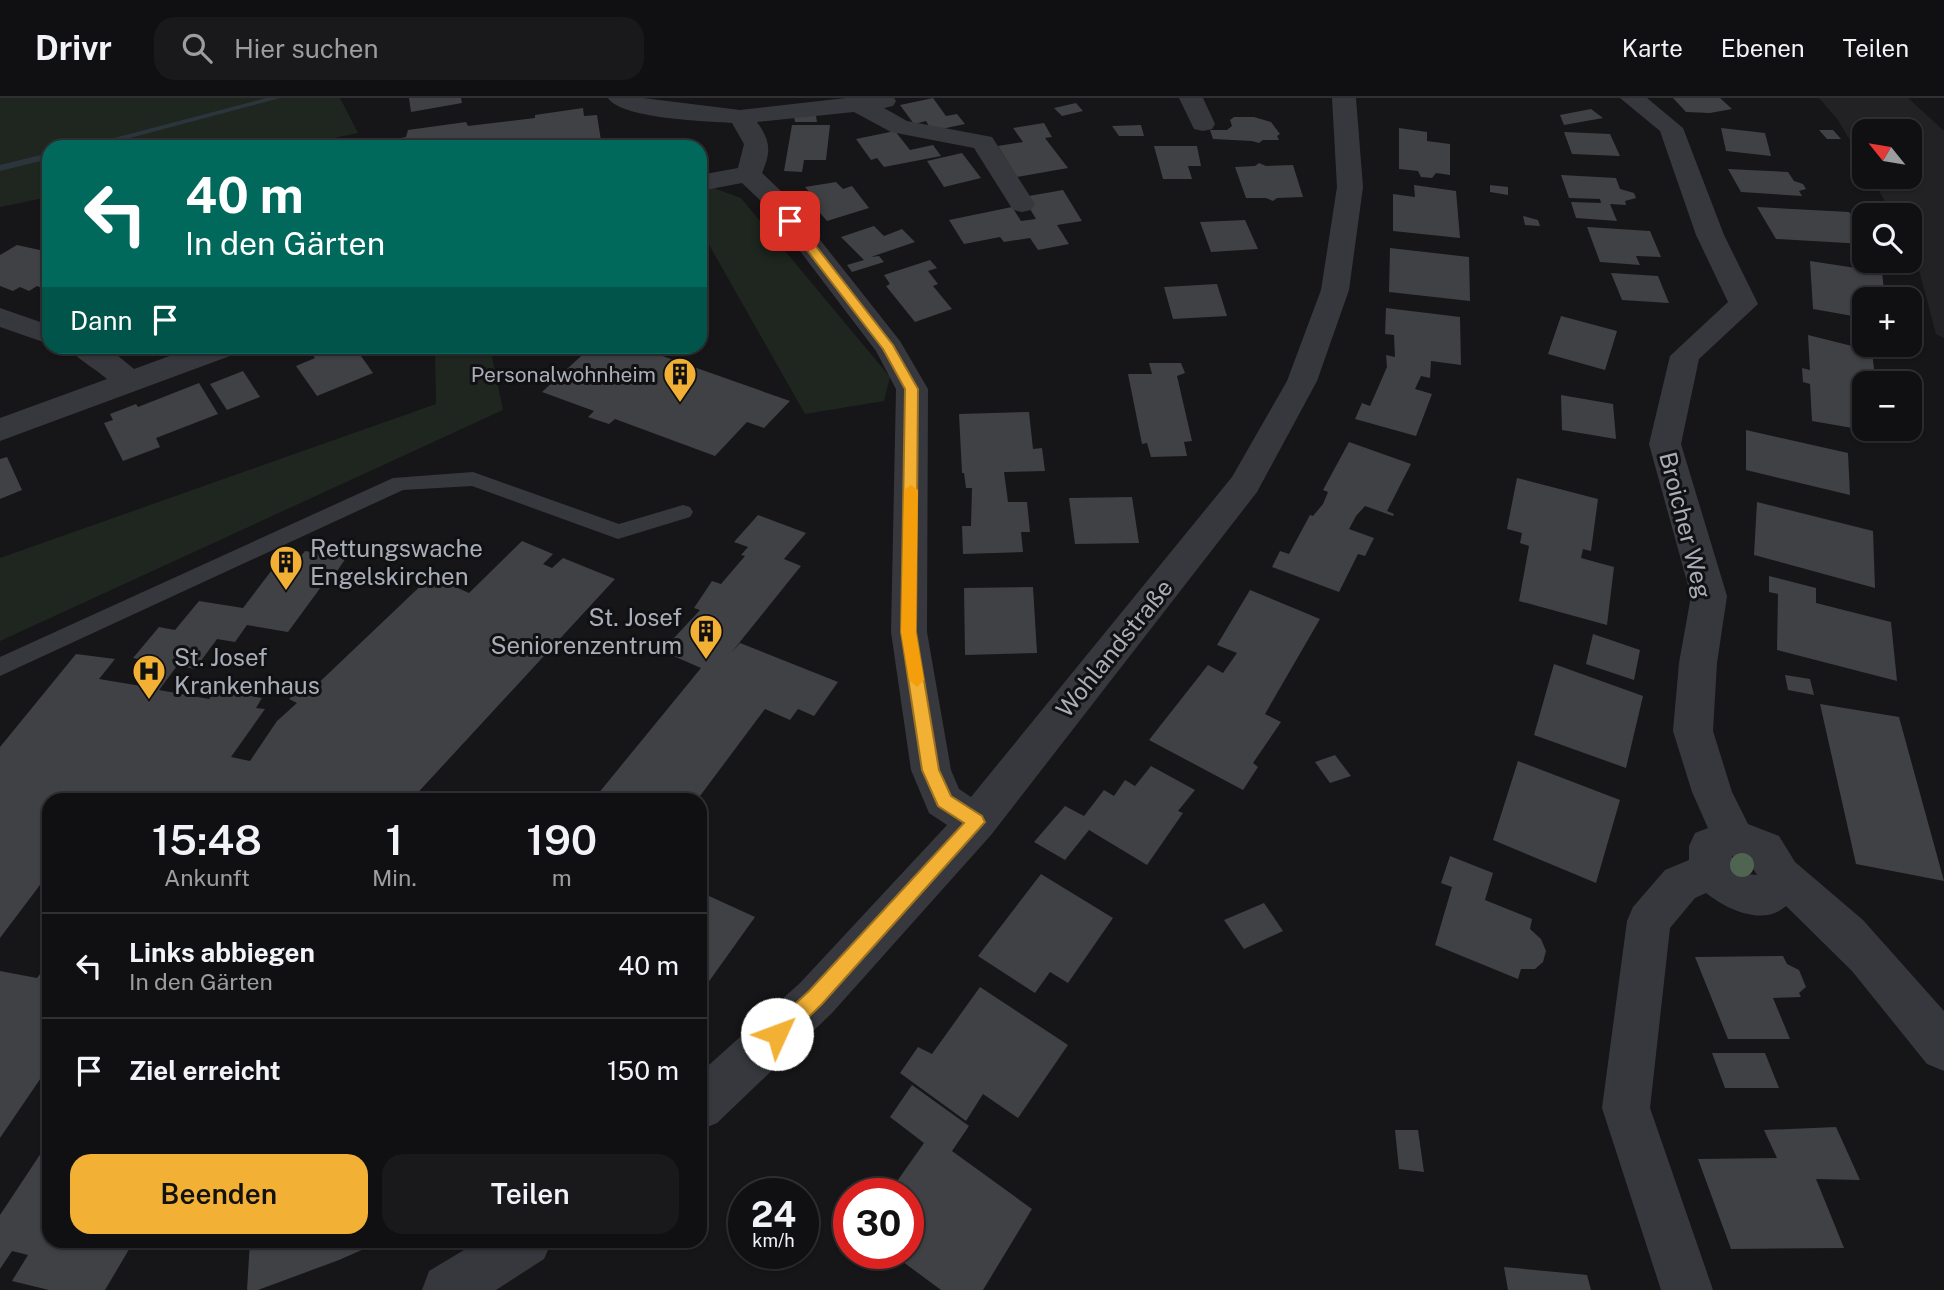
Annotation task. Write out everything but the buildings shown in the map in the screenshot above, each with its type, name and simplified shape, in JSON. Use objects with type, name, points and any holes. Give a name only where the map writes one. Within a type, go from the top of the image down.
[{"type":"street","points":[[620,98],[642,106],[740,117],[860,105],[899,98]]},
{"type":"street","points":[[1191,98],[1203,124]]},
{"type":"street","name":"Wohlandstraße","points":[[707,1099],[816,998],[976,822],[1245,484],[1302,382],[1335,290],[1350,187],[1344,98]]},
{"type":"street","name":"Broicher Weg","points":[[1632,98],[1671,128],[1710,235],[1743,304],[1685,356],[1665,444],[1709,596],[1698,663],[1693,731],[1712,792],[1722,854],[1738,893],[1769,895],[1780,875],[1811,899],[1897,986],[1944,1048]]},
{"type":"street","points":[[860,105],[900,127],[983,142],[1022,204]]},
{"type":"street","points":[[740,117],[757,137],[757,155],[748,174]]},
{"type":"street","points":[[748,174],[774,200],[889,348],[912,389],[909,632],[931,770],[944,801],[976,822]]},
{"type":"street","points":[[707,182],[748,174]]},
{"type":"street","points":[[0,317],[42,332]]},
{"type":"street","points":[[96,354],[130,382]]},
{"type":"street","points":[[0,430],[205,354]]},
{"type":"street","points":[[1687,1290],[1626,1108],[1649,921],[1680,884],[1722,854]]},
{"type":"street","points":[[448,1290],[515,1248]]},
{"type":"lane","points":[[0,667],[400,483],[473,479],[618,532],[683,512]]},
{"type":"shaded area","points":[[0,98],[340,98],[358,133],[324,140],[42,140],[42,198],[0,207]]},
{"type":"shaded area","points":[[1819,98],[1908,98],[1944,131],[1944,338],[1936,334],[1920,273],[1922,273],[1922,203],[1886,203],[1878,189],[1922,189],[1922,119],[1852,119],[1852,144],[1838,120]]},
{"type":"shaded area","points":[[707,186],[741,198],[890,377],[884,401],[805,414],[707,243]]},
{"type":"shaded area","points":[[435,354],[491,354],[503,410],[0,641],[0,558],[436,404]]},
{"type":"waterway","points":[[112,140],[276,98]]},
{"type":"waterway","points":[[0,168],[42,158]]},
{"type":"slow traffic","points":[[911,490],[909,632],[917,680]]},
{"type":"place","name":"Personalwohnheim","points":[[680,404]]},
{"type":"place","name":"Rettungswache Engelskirchen","points":[[286,592]]},
{"type":"place","name":"St. Josef Seniorenzentrum","points":[[706,661]]},
{"type":"place","name":"St. Josef Krankenhaus","points":[[149,701]]},
{"type":"route","points":[[777,1034],[816,998],[976,822],[944,801],[931,770],[909,632],[912,389],[889,348],[790,221]]}]
